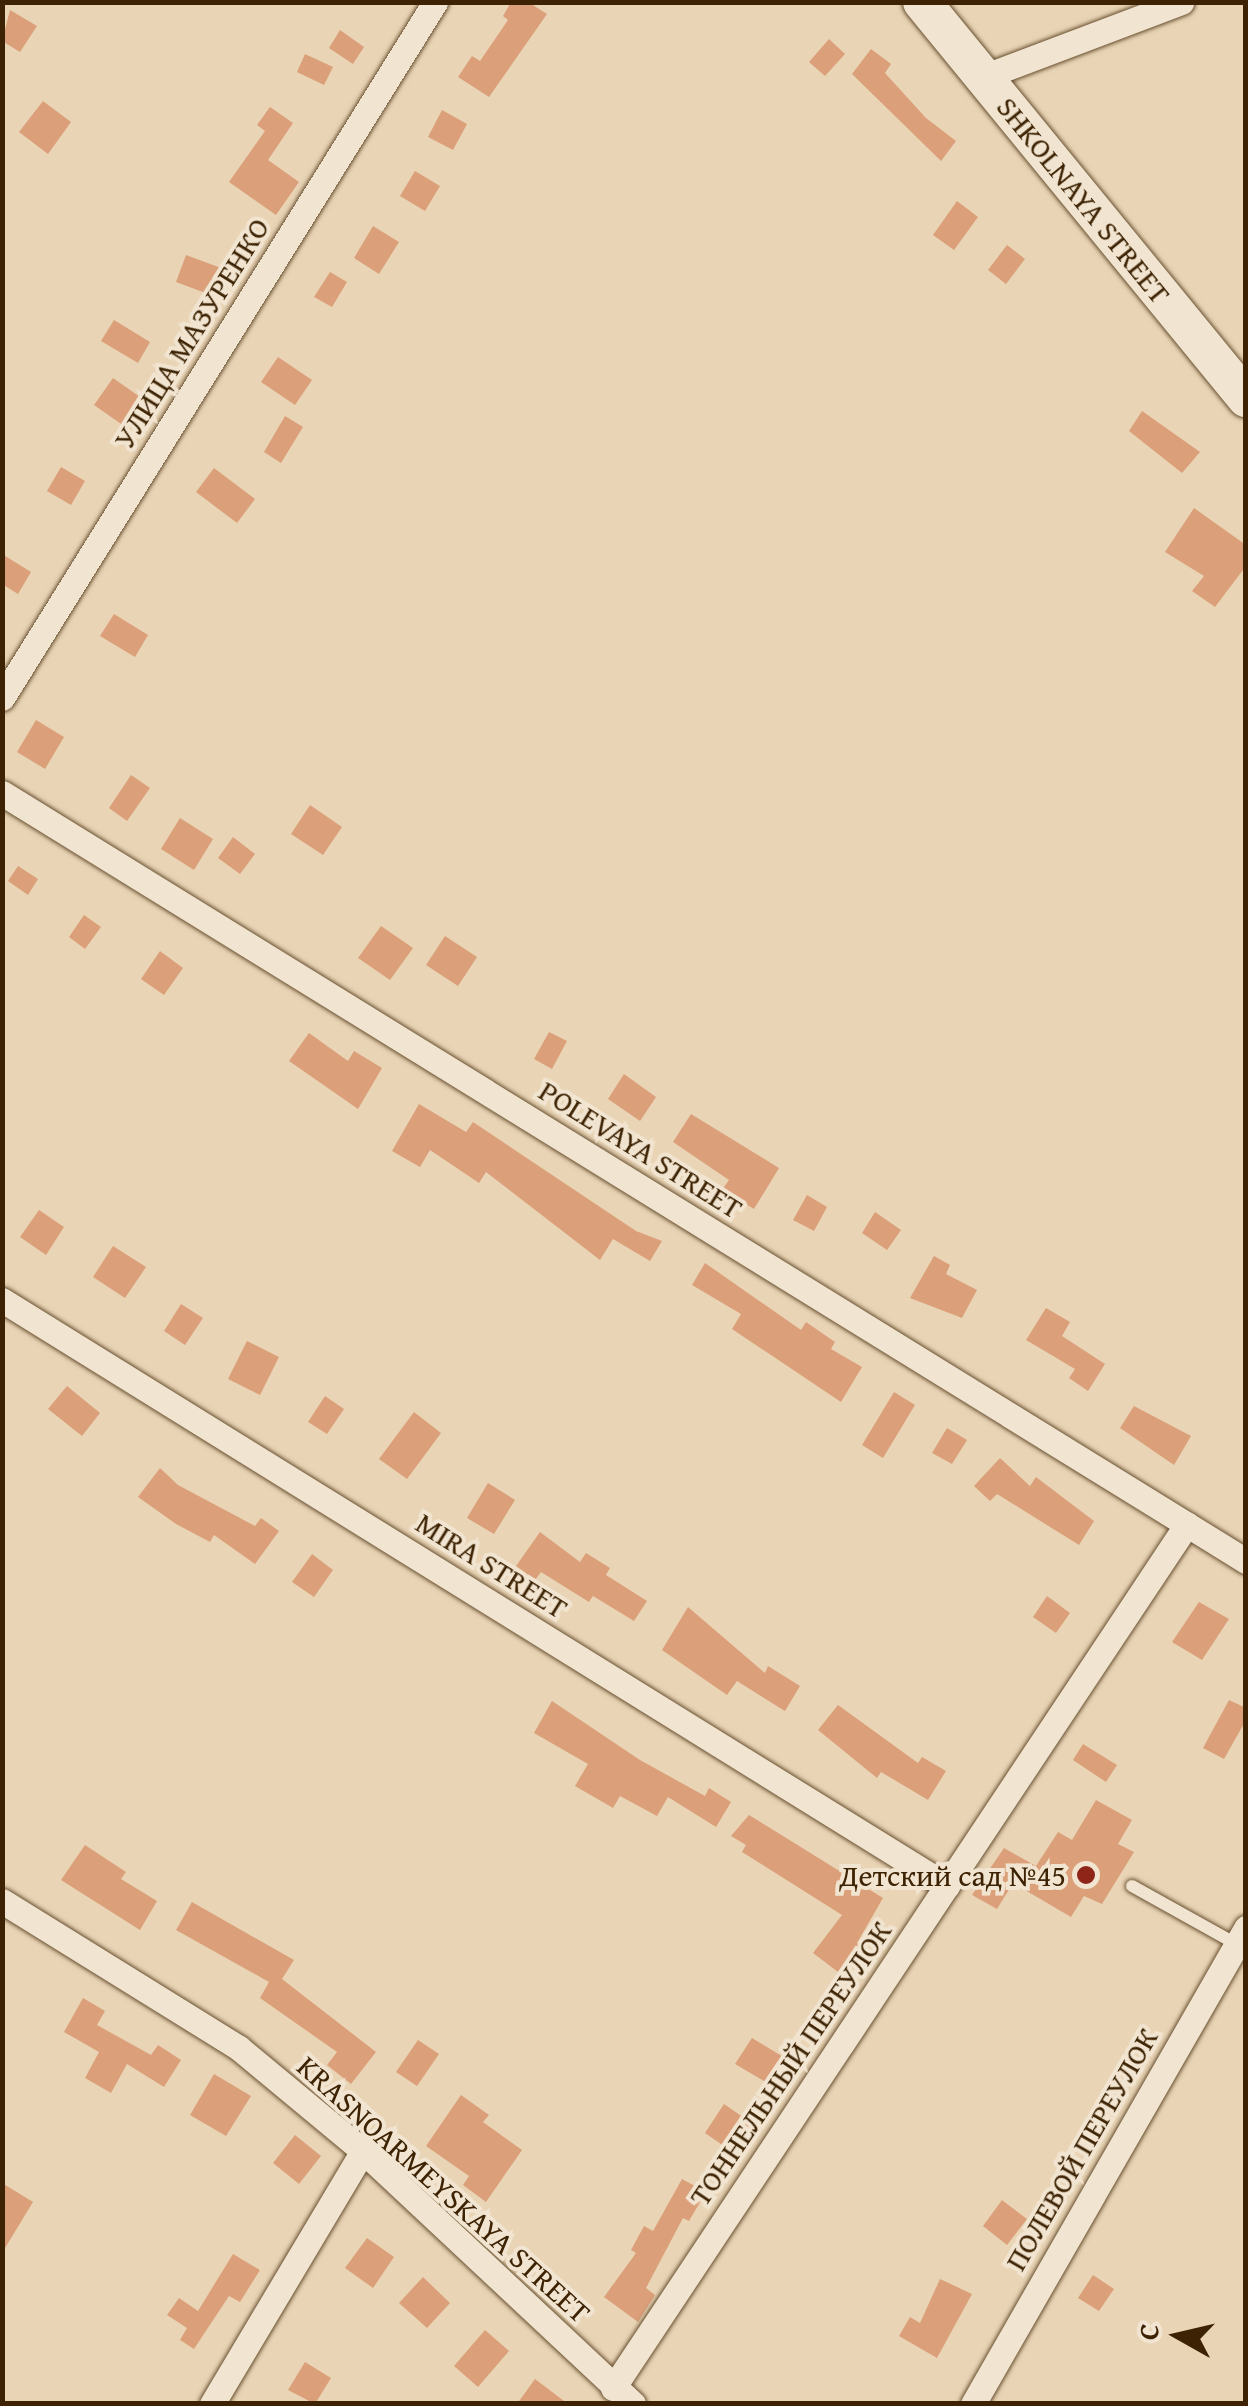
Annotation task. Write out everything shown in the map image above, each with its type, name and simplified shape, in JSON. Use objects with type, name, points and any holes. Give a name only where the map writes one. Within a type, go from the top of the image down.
[{"type":"main road","name":"SHKOLNAYA STREET","points":[[922,2],[1246,398]]},
{"type":"street","name":"УЛИЦА МАЗУРЕНКО","points":[[2,698],[436,2]]},
{"type":"street","points":[[982,77],[1181,2]]},
{"type":"street","name":"POLEVAYA STREET","points":[[2,793],[1246,1561]]},
{"type":"street","name":"MIRA STREET","points":[[2,1300],[946,1886]]},
{"type":"street","name":"ТОННЕЛЬНЫЙ ПЕРЕУЛОК","points":[[623,2396],[946,1886],[1188,1524]]},
{"type":"street","name":"KRASNOARMEYSKAYA STREET","points":[[2,1901],[239,2048],[363,2151],[623,2396]]},
{"type":"street","name":"ПОЛЕВОЙ ПЕРЕУЛОК","points":[[973,2404],[1241,1936]]},
{"type":"street","points":[[212,2404],[363,2151]]},
{"type":"lane","points":[[1132,1886],[1241,1936]]},
{"type":"building","points":[[511,2],[528,2],[547,14],[489,97],[458,77],[472,56],[480,61],[508,20],[503,16]]},
{"type":"building","points":[[10,10],[37,26],[20,52],[2,41]]},
{"type":"building","points":[[340,30],[364,47],[353,64],[329,48]]},
{"type":"building","points":[[829,39],[845,54],[825,76],[809,62]]},
{"type":"building","points":[[871,49],[891,64],[885,73],[926,118],[956,141],[941,161],[852,74]]},
{"type":"building","points":[[305,54],[333,67],[324,85],[297,72]]},
{"type":"building","points":[[43,101],[71,122],[48,154],[19,132]]},
{"type":"building","points":[[270,107],[293,123],[268,160],[299,182],[276,215],[229,182],[265,131],[257,125]]},
{"type":"building","points":[[442,110],[467,124],[453,150],[428,137]]},
{"type":"building","points":[[415,171],[440,186],[425,211],[400,196]]},
{"type":"building","points":[[957,201],[978,217],[954,250],[933,235]]},
{"type":"building","points":[[373,226],[399,242],[379,274],[354,258]]},
{"type":"building","points":[[1007,245],[1025,259],[1006,284],[988,270]]},
{"type":"building","points":[[186,255],[221,268],[211,295],[176,282]]},
{"type":"building","points":[[330,272],[347,282],[332,307],[314,297]]},
{"type":"building","points":[[114,320],[150,342],[138,363],[101,341]]},
{"type":"building","points":[[278,357],[312,380],[295,405],[261,382]]},
{"type":"building","points":[[113,378],[143,399],[124,426],[94,405]]},
{"type":"building","points":[[1142,411],[1200,452],[1182,473],[1129,431]]},
{"type":"building","points":[[285,416],[303,427],[281,463],[264,452]]},
{"type":"building","points":[[61,467],[85,481],[71,505],[47,491]]},
{"type":"building","points":[[214,468],[255,499],[237,523],[196,492]]},
{"type":"building","points":[[1194,508],[1246,545],[1246,566],[1215,607],[1192,591],[1204,576],[1165,552]]},
{"type":"building","points":[[2,554],[31,572],[18,594],[2,584]]},
{"type":"building","points":[[114,614],[148,635],[135,657],[100,636]]},
{"type":"building","points":[[36,720],[64,737],[45,769],[17,752]]},
{"type":"building","points":[[131,775],[150,788],[127,821],[109,808]]},
{"type":"building","points":[[310,805],[342,827],[323,855],[291,834]]},
{"type":"building","points":[[180,818],[213,839],[194,870],[161,849]]},
{"type":"building","points":[[233,837],[255,854],[240,874],[218,858]]},
{"type":"building","points":[[18,866],[38,879],[28,895],[8,881]]},
{"type":"building","points":[[84,915],[101,927],[85,949],[69,937]]},
{"type":"building","points":[[381,926],[413,948],[390,980],[358,958]]},
{"type":"building","points":[[445,936],[477,957],[458,986],[426,965]]},
{"type":"building","points":[[160,951],[183,968],[164,995],[141,979]]},
{"type":"building","points":[[549,1032],[567,1041],[552,1069],[534,1059]]},
{"type":"building","points":[[309,1033],[348,1061],[354,1051],[382,1068],[358,1109],[289,1061]]},
{"type":"building","points":[[624,1074],[656,1097],[640,1121],[608,1099]]},
{"type":"building","points":[[419,1104],[466,1132],[473,1122],[636,1231],[662,1241],[650,1261],[613,1239],[600,1260],[486,1172],[479,1183],[430,1150],[420,1167],[392,1151]]},
{"type":"building","points":[[691,1114],[779,1168],[754,1209],[722,1190],[729,1180],[673,1142]]},
{"type":"building","points":[[807,1195],[827,1207],[814,1231],[793,1220]]},
{"type":"building","points":[[39,1210],[64,1227],[46,1255],[20,1237]]},
{"type":"building","points":[[875,1212],[901,1230],[887,1250],[862,1233]]},
{"type":"building","points":[[113,1246],[146,1267],[125,1298],[93,1277]]},
{"type":"building","points":[[934,1256],[950,1265],[946,1274],[977,1290],[962,1318],[910,1298]]},
{"type":"building","points":[[705,1263],[801,1330],[806,1322],[835,1342],[831,1349],[862,1367],[841,1402],[732,1329],[741,1314],[692,1285]]},
{"type":"building","points":[[181,1304],[203,1318],[185,1345],[164,1331]]},
{"type":"building","points":[[1046,1308],[1070,1322],[1062,1336],[1105,1364],[1088,1391],[1069,1378],[1075,1369],[1026,1340]]},
{"type":"building","points":[[247,1341],[279,1357],[260,1395],[228,1379]]},
{"type":"building","points":[[67,1386],[100,1413],[82,1436],[48,1409]]},
{"type":"building","points":[[894,1392],[915,1405],[883,1458],[862,1445]]},
{"type":"building","points":[[325,1396],[344,1409],[327,1434],[308,1422]]},
{"type":"building","points":[[1134,1406],[1191,1436],[1174,1465],[1120,1428]]},
{"type":"building","points":[[414,1412],[441,1433],[407,1479],[379,1459]]},
{"type":"building","points":[[947,1428],[967,1440],[952,1464],[932,1453]]},
{"type":"building","points":[[1000,1458],[1030,1486],[1036,1477],[1094,1521],[1079,1545],[997,1494],[990,1501],[974,1486]]},
{"type":"building","points":[[160,1468],[178,1485],[255,1526],[261,1518],[279,1531],[255,1564],[214,1535],[210,1542],[138,1497]]},
{"type":"building","points":[[488,1483],[515,1500],[494,1534],[467,1518]]},
{"type":"building","points":[[540,1532],[580,1562],[586,1553],[610,1568],[606,1575],[647,1601],[634,1621],[593,1596],[589,1602],[541,1572],[535,1580],[516,1566]]},
{"type":"building","points":[[312,1554],[333,1570],[314,1597],[292,1582]]},
{"type":"building","points":[[1047,1596],[1070,1613],[1056,1633],[1033,1617]]},
{"type":"building","points":[[1199,1602],[1229,1619],[1202,1660],[1172,1642]]},
{"type":"building","points":[[688,1607],[765,1673],[768,1666],[800,1686],[785,1711],[737,1681],[727,1695],[662,1650]]},
{"type":"building","points":[[1229,1700],[1246,1708],[1246,1720],[1224,1759],[1203,1748]]},
{"type":"building","points":[[552,1701],[640,1760],[705,1796],[709,1788],[731,1802],[716,1827],[668,1797],[657,1816],[620,1796],[613,1808],[575,1786],[588,1764],[534,1733]]},
{"type":"building","points":[[838,1705],[918,1763],[922,1757],[946,1771],[928,1800],[881,1772],[877,1778],[818,1730]]},
{"type":"building","points":[[1083,1744],[1117,1765],[1106,1782],[1073,1760]]},
{"type":"building","name":"Детский сад №45","points":[[1096,1800],[1132,1820],[1118,1844],[1134,1852],[1102,1904],[1084,1896],[1071,1917],[1013,1883],[997,1909],[972,1895],[1004,1848],[1036,1866],[1058,1832],[1072,1840]]},
{"type":"building","points":[[749,1815],[883,1898],[857,1943],[863,1948],[842,1975],[813,1953],[842,1915],[742,1852],[746,1845],[731,1836]]},
{"type":"building","points":[[85,1845],[126,1872],[121,1879],[157,1901],[140,1930],[61,1880]]},
{"type":"building","points":[[192,1902],[294,1960],[282,1979],[376,2052],[351,2084],[327,2065],[337,2052],[260,1998],[269,1982],[176,1930]]},
{"type":"building","points":[[83,1998],[105,2011],[97,2025],[151,2055],[158,2045],[181,2060],[164,2087],[127,2064],[111,2093],[85,2078],[99,2052],[64,2032]]},
{"type":"building","points":[[752,2038],[785,2058],[769,2084],[735,2064]]},
{"type":"building","points":[[418,2040],[439,2054],[417,2086],[396,2072]]},
{"type":"building","points":[[214,2074],[251,2096],[226,2136],[190,2115]]},
{"type":"building","points":[[461,2095],[489,2115],[483,2122],[522,2150],[486,2202],[463,2185],[469,2176],[426,2146]]},
{"type":"building","points":[[724,2104],[753,2124],[734,2153],[705,2133]]},
{"type":"building","points":[[295,2135],[321,2156],[299,2184],[273,2163]]},
{"type":"building","points":[[682,2179],[706,2192],[689,2221],[683,2218],[646,2288],[655,2295],[638,2322],[604,2297],[636,2253],[631,2250],[644,2226],[653,2231]]},
{"type":"building","points":[[2,2183],[33,2202],[2,2253]]},
{"type":"building","points":[[1002,2200],[1027,2219],[1007,2245],[983,2226]]},
{"type":"building","points":[[367,2238],[394,2257],[373,2288],[345,2268]]},
{"type":"building","points":[[233,2254],[260,2270],[240,2302],[229,2296],[194,2349],[180,2340],[187,2328],[167,2315],[179,2298],[198,2311]]},
{"type":"building","points":[[1093,2275],[1114,2289],[1099,2311],[1078,2298]]},
{"type":"building","points":[[423,2277],[450,2303],[427,2328],[399,2303]]},
{"type":"building","points":[[940,2279],[972,2294],[937,2358],[899,2336],[910,2317],[920,2323]]},
{"type":"building","points":[[485,2330],[509,2351],[478,2387],[454,2366]]},
{"type":"building","points":[[305,2362],[331,2378],[315,2404],[288,2390]]},
{"type":"building","points":[[535,2379],[568,2404],[517,2404]]},
{"type":"place","name":"Детский сад №45","points":[[1086,1875]]}]
